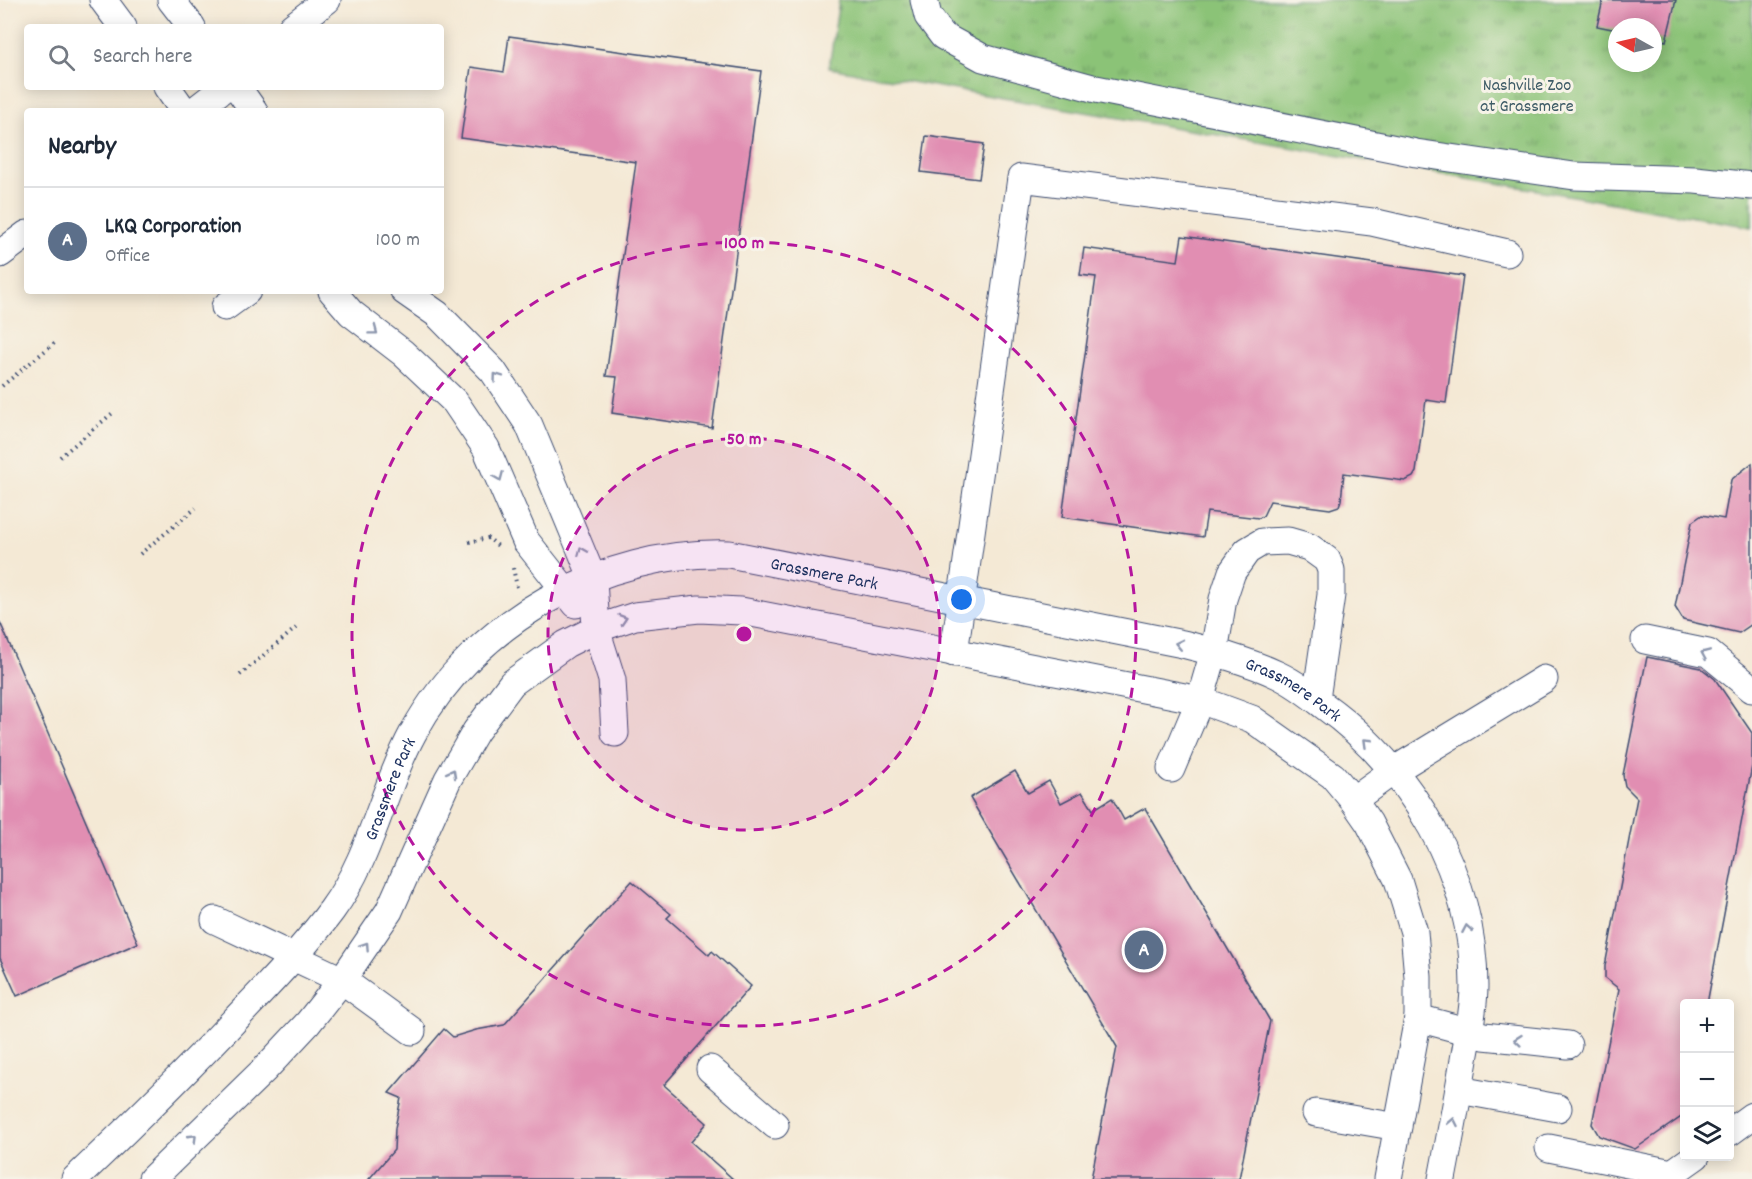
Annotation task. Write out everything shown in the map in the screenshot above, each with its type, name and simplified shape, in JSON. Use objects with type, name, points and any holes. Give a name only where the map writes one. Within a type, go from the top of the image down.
[{"type":"street","points":[[104,0],[121,24]]},
{"type":"street","points":[[171,0],[190,24]]},
{"type":"street","points":[[296,24],[327,0]]},
{"type":"street","points":[[924,0],[928,16],[943,36],[983,58],[1096,89],[1416,153],[1574,176],[1695,180],[1752,186]]},
{"type":"street","points":[[168,90],[182,108]]},
{"type":"street","points":[[198,108],[221,90]]},
{"type":"street","points":[[239,90],[253,108]]},
{"type":"street","points":[[954,653],[1021,178],[1372,222],[1507,253]]},
{"type":"street","points":[[0,254],[24,236]]},
{"type":"street","points":[[335,294],[351,313],[403,353],[455,402],[486,448],[526,541],[596,629]]},
{"type":"street","points":[[408,294],[437,314],[493,371],[529,425],[593,579],[596,629],[612,680],[615,733]]},
{"type":"street","points":[[1171,769],[1200,700],[1214,652],[1223,599],[1232,572],[1240,558],[1254,545],[1270,540],[1288,541],[1309,547],[1327,560],[1332,575],[1331,596],[1316,699]]},
{"type":"street","name":"Grassmere Park","points":[[75,1179],[216,1041],[293,958],[333,908],[367,847],[395,771],[413,733],[436,696],[469,660],[519,615],[566,590],[632,564],[702,553],[729,554],[1214,652],[1277,674],[1300,687],[1369,742],[1426,816],[1441,843],[1456,880],[1470,946],[1474,987],[1469,1030],[1442,1179]]},
{"type":"street","points":[[152,1179],[265,1069],[308,1023],[342,980],[389,911],[448,779],[476,731],[512,683],[566,644],[596,629],[635,616],[699,609],[741,611],[1200,700],[1252,719],[1333,776],[1353,800],[1391,864],[1414,932],[1418,977],[1418,1018],[1388,1179]]},
{"type":"street","points":[[1645,640],[1708,653],[1752,689]]},
{"type":"street","points":[[1353,800],[1393,771],[1544,679]]},
{"type":"street","points":[[215,920],[342,980],[412,1031]]},
{"type":"street","points":[[1418,1018],[1469,1030],[1484,1036],[1568,1045]]},
{"type":"street","points":[[710,1069],[775,1125]]},
{"type":"street","points":[[1459,1090],[1558,1108]]},
{"type":"street","points":[[1316,1113],[1398,1127]]},
{"type":"street","points":[[1734,1129],[1752,1116]]},
{"type":"street","points":[[1549,1148],[1672,1173],[1689,1161]]},
{"type":"path","points":[[2,386],[57,341]]},
{"type":"path","points":[[60,457],[115,411]]},
{"type":"path","points":[[140,554],[196,508]]},
{"type":"path","points":[[470,542],[488,538],[502,549]]},
{"type":"path","points":[[511,562],[518,593]]},
{"type":"path","points":[[240,675],[296,628]]},
{"type":"green space","name":"Nashville Zoo at Grassmere","points":[[839,0],[1752,0],[1752,227],[829,68]]},
{"type":"building","points":[[1603,0],[1676,0],[1666,41],[1662,40],[1662,18],[1608,18],[1608,28],[1597,26]]},
{"type":"building","points":[[509,36],[761,71],[712,428],[612,413],[617,377],[606,376],[636,162],[461,138],[471,67],[504,72]]},
{"type":"building","points":[[926,136],[984,144],[979,179],[921,172]]},
{"type":"building","points":[[1182,236],[1463,276],[1446,403],[1426,400],[1416,472],[1413,477],[1405,481],[1344,473],[1339,506],[1330,509],[1270,501],[1263,516],[1259,518],[1207,512],[1203,537],[1062,517],[1096,277],[1080,275],[1084,248],[1178,261]]},
{"type":"building","points":[[1752,463],[1752,624],[1739,633],[1683,620],[1675,607],[1692,522],[1702,515],[1724,519],[1731,480]]},
{"type":"building","points":[[0,622],[138,943],[17,996],[0,958]]},
{"type":"building","points":[[1647,657],[1701,668],[1715,679],[1752,733],[1752,766],[1708,999],[1680,999],[1680,1118],[1635,1149],[1599,1136],[1592,1124],[1619,989],[1605,978],[1605,966],[1637,798],[1625,786],[1623,775]]},
{"type":"building","points":[[1015,771],[1028,793],[1049,781],[1061,803],[1082,792],[1093,810],[1112,798],[1124,820],[1145,808],[1270,1021],[1239,1179],[1091,1179],[1117,1047],[970,798]]},
{"type":"building","points":[[632,881],[671,914],[667,918],[709,955],[712,951],[751,986],[664,1085],[707,1123],[691,1142],[733,1179],[369,1179],[394,1150],[395,1128],[401,1098],[389,1093],[444,1029],[453,1037],[504,1025]]},
{"type":"place","name":"LKQ Corporation","points":[[1144,950]]}]
